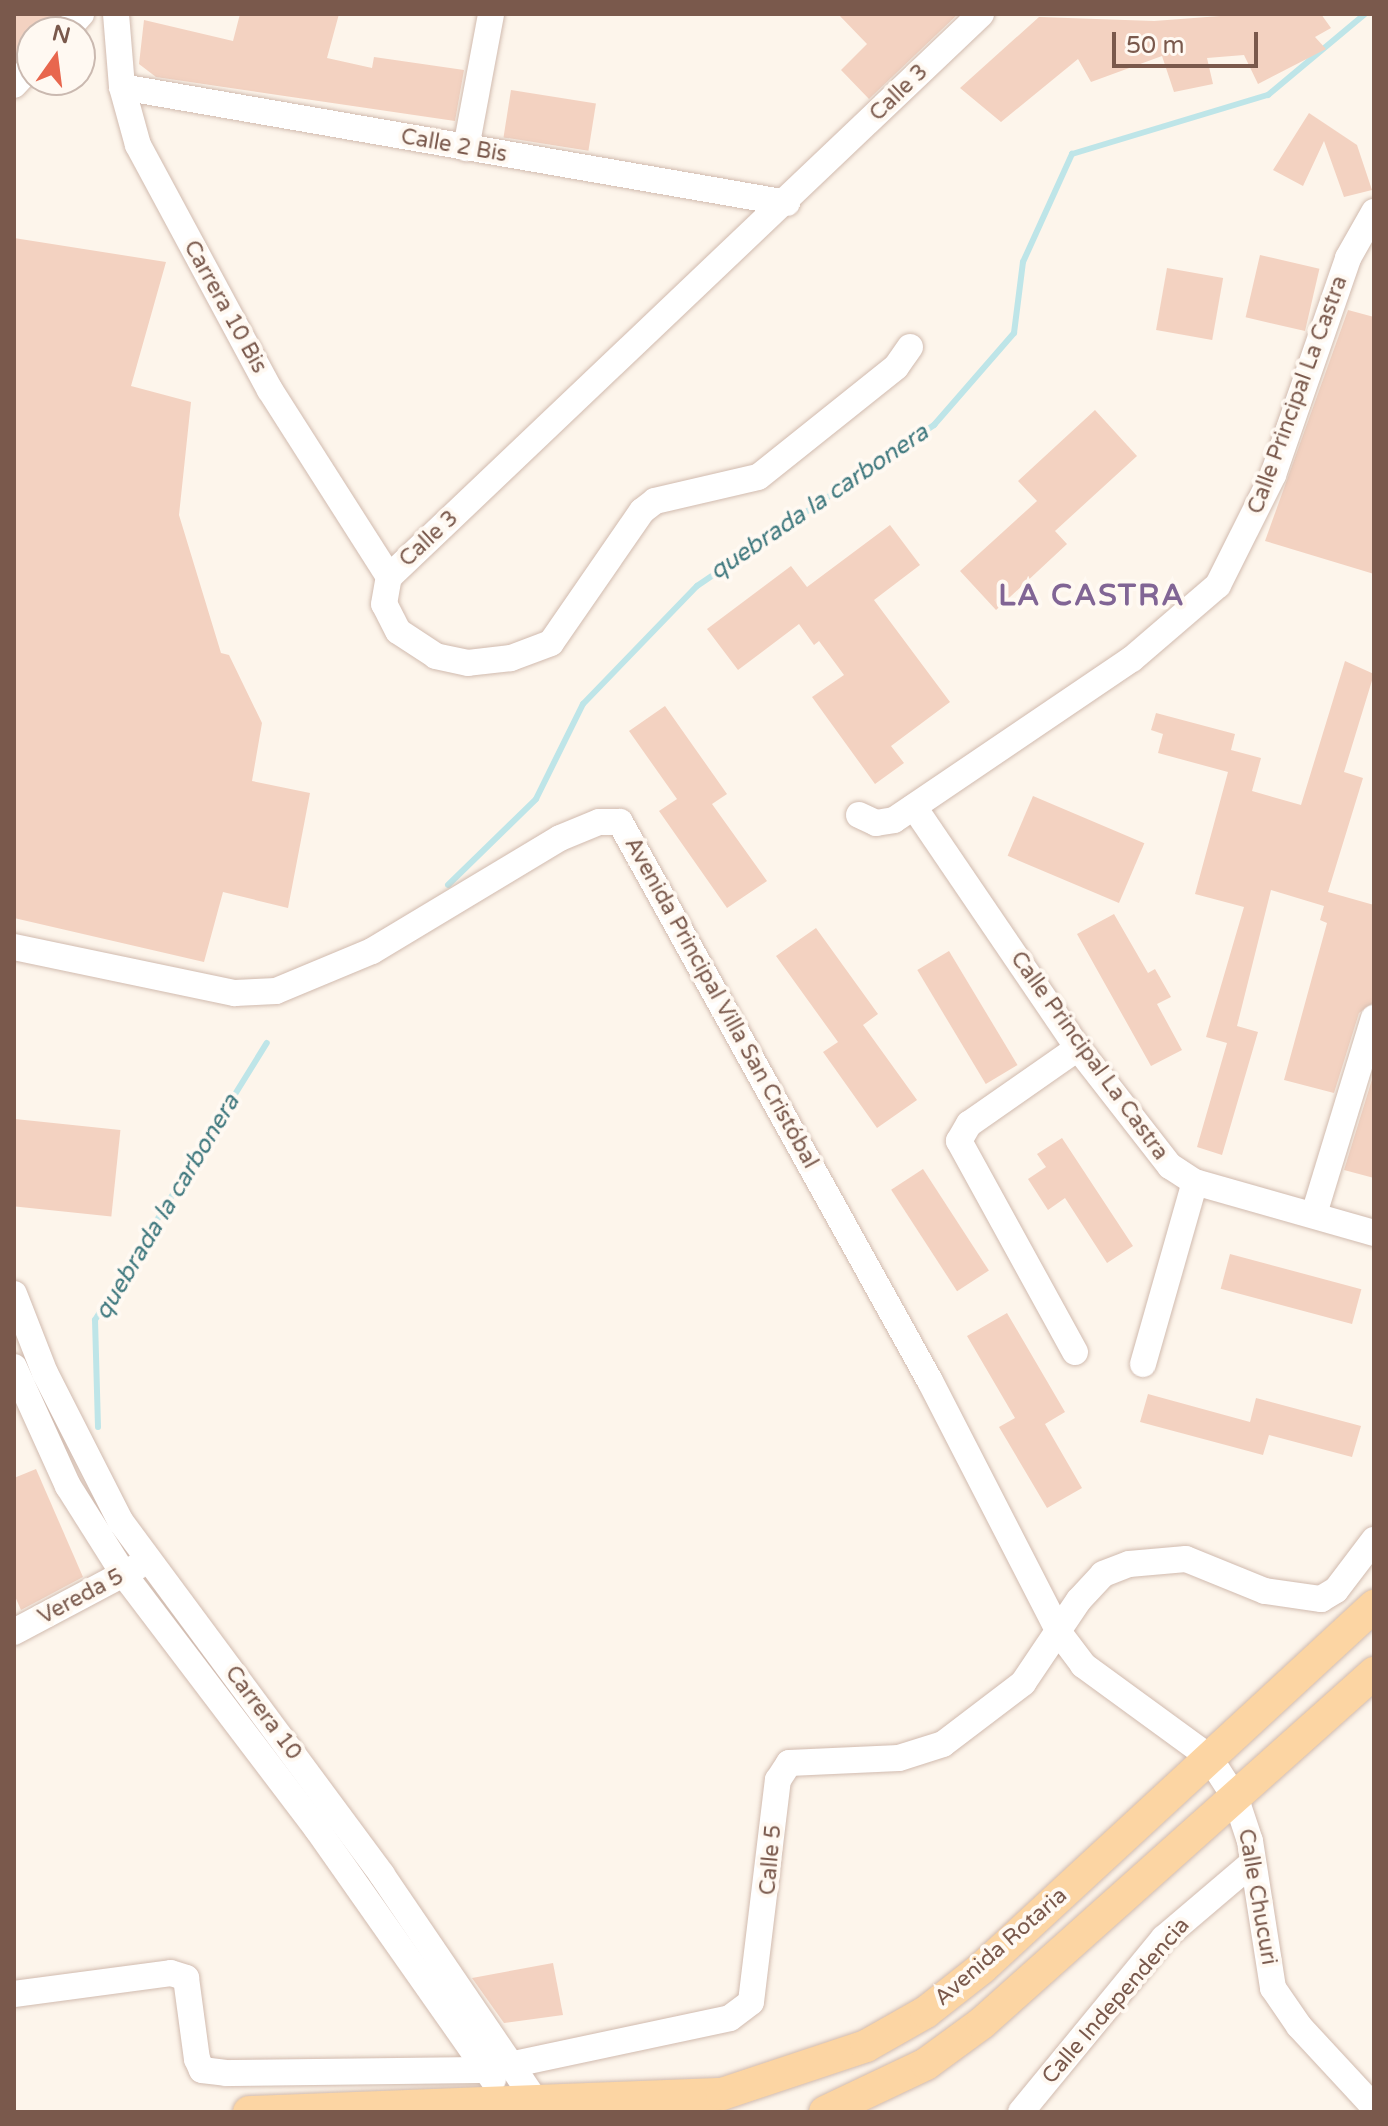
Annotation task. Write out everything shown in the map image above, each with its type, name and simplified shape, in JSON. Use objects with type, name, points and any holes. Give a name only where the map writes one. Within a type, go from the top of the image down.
[{"type":"main road","name":"Avenida Rotaria","points":[[249,2112],[529,2108],[722,2094],[866,2046],[926,2012],[982,1968],[1374,1606]]},
{"type":"main road","name":"Avenida Rotaria","points":[[825,2112],[926,2064],[982,2023],[1374,1673]]},
{"type":"street","name":"Carrera 10 Bis","points":[[116,14],[122,87],[138,145],[205,272],[389,577]]},
{"type":"street","points":[[466,148],[491,14]]},
{"type":"street","name":"Calle 3","points":[[910,347],[885,376],[758,477],[655,501],[642,511],[600,578],[542,647],[489,663],[436,656],[398,631],[384,604],[389,577],[787,203],[981,14]]},
{"type":"street","name":"Calle 2 Bis","points":[[122,87],[787,203]]},
{"type":"street","name":"Calle Principal La Castra","points":[[859,815],[876,823],[914,807],[1132,659],[1218,585],[1273,475],[1348,258],[1374,212]]},
{"type":"street","name":"Calle Principal La Castra","points":[[914,807],[1078,1048],[1170,1166],[1195,1182],[1374,1233]]},
{"type":"street","name":"Avenida Principal Villa San Cristóbal","points":[[14,947],[235,993],[276,991],[372,951],[560,838],[599,822],[620,822],[930,1381],[1060,1634]]},
{"type":"street","points":[[1314,1214],[1374,1018]]},
{"type":"street","points":[[1075,1352],[959,1141],[969,1124],[1078,1048]]},
{"type":"street","points":[[1143,1364],[1195,1182]]},
{"type":"street","name":"Carrera 10","points":[[14,1294],[93,1475],[147,1560],[515,2065],[529,2108]]},
{"type":"street","name":"Carrera 10","points":[[14,1367],[68,1486],[125,1576],[340,1860],[486,2070],[529,2108]]},
{"type":"street","points":[[1060,1634],[1103,1574],[1129,1564],[1186,1559],[1265,1591],[1321,1599],[1336,1590],[1374,1540]]},
{"type":"street","name":"Vereda 5","points":[[14,1632],[125,1576],[147,1560]]},
{"type":"street","name":"Calle Chucuri","points":[[1060,1634],[1083,1665],[1209,1757],[1236,1799],[1252,1863],[1273,1988],[1299,2026],[1374,2107]]},
{"type":"street","name":"Calle 5","points":[[14,1994],[171,1973],[186,1978],[202,2070],[486,2070],[702,2026],[741,2010],[751,2002],[762,1951],[778,1780],[789,1763],[899,1758],[943,1744],[1023,1683],[1060,1634]]},
{"type":"street","name":"Calle Independencia","points":[[1021,2112],[1164,1938],[1252,1863]]},
{"type":"building","points":[[14,14],[60,14],[16,16],[14,62]]},
{"type":"building","points":[[240,14],[339,14],[327,58],[372,68],[374,57],[464,70],[455,121],[156,77],[139,64],[144,20],[233,41]]},
{"type":"building","points":[[838,14],[958,14],[869,99],[841,70],[867,44]]},
{"type":"building","points":[[1247,14],[1321,14],[1331,28],[1315,37],[1326,49],[1258,84],[1244,55],[1207,58],[1213,84],[1174,92],[1162,56],[1091,82],[1078,59],[1001,122],[960,88],[1039,17],[1154,21]]},
{"type":"building","points":[[511,90],[596,103],[588,151],[503,137]]},
{"type":"building","points":[[1309,113],[1357,145],[1372,190],[1344,197],[1324,141],[1303,186],[1273,170]]},
{"type":"building","points":[[14,238],[166,262],[131,386],[191,402],[179,515],[221,653],[229,655],[262,723],[252,781],[310,793],[288,908],[223,892],[204,962],[14,918]]},
{"type":"building","points":[[1260,255],[1319,269],[1305,331],[1246,317]]},
{"type":"building","points":[[1167,268],[1223,278],[1212,340],[1156,330]]},
{"type":"building","points":[[1348,310],[1374,317],[1374,574],[1265,541]]},
{"type":"building","points":[[1095,410],[1137,456],[1055,531],[1067,544],[996,610],[960,571],[1037,501],[1018,481]]},
{"type":"building","points":[[890,525],[920,565],[874,600],[950,702],[891,746],[904,763],[875,784],[812,697],[844,675],[819,641],[814,645],[799,624],[738,670],[707,629],[791,566],[807,587]]},
{"type":"building","points":[[1345,661],[1374,674],[1344,772],[1363,778],[1328,892],[1374,905],[1374,1002],[1359,1013],[1334,1093],[1284,1080],[1327,923],[1320,920],[1324,906],[1271,890],[1237,1026],[1258,1032],[1222,1155],[1197,1147],[1227,1043],[1206,1037],[1244,907],[1195,894],[1228,772],[1158,753],[1163,734],[1151,730],[1156,713],[1235,734],[1231,750],[1261,758],[1252,791],[1301,805]]},
{"type":"building","points":[[665,706],[727,794],[712,804],[767,881],[727,908],[659,811],[677,799],[629,731]]},
{"type":"building","points":[[1033,796],[1144,843],[1119,903],[1008,856]]},
{"type":"building","points":[[1114,914],[1148,973],[1155,969],[1171,997],[1157,1004],[1182,1050],[1151,1066],[1077,934]]},
{"type":"building","points":[[816,928],[878,1014],[863,1025],[917,1100],[877,1128],[823,1052],[838,1042],[776,956]]},
{"type":"building","points":[[949,951],[1018,1065],[986,1084],[917,970]]},
{"type":"building","points":[[1374,1073],[1374,1178],[1344,1170]]},
{"type":"building","points":[[15,1119],[120,1130],[111,1217],[14,1206]]},
{"type":"building","points":[[1062,1138],[1133,1246],[1107,1263],[1065,1198],[1048,1210],[1028,1179],[1046,1167],[1037,1154]]},
{"type":"building","points":[[923,1169],[989,1270],[957,1291],[891,1190]]},
{"type":"building","points":[[1230,1254],[1361,1289],[1352,1324],[1221,1289]]},
{"type":"building","points":[[1007,1313],[1065,1412],[1045,1424],[1082,1488],[1047,1508],[999,1427],[1015,1418],[967,1336]]},
{"type":"building","points":[[1148,1394],[1250,1422],[1256,1398],[1361,1426],[1352,1457],[1269,1435],[1263,1455],[1140,1422]]},
{"type":"building","points":[[36,1469],[83,1577],[21,1610],[14,1594],[14,1478]]},
{"type":"building","points":[[553,1963],[563,2015],[504,2023],[472,1978]]},
{"type":"waterway","name":"quebrada la carbonera","points":[[448,885],[536,799],[583,704],[697,586],[934,425],[1014,333],[1023,262],[1072,154],[1268,95],[1365,14]]},
{"type":"waterway","name":"quebrada la carbonera","points":[[98,1427],[95,1320],[267,1043]]},
{"type":"district","name":"LA CASTRA","points":[[1092,596]]}]
